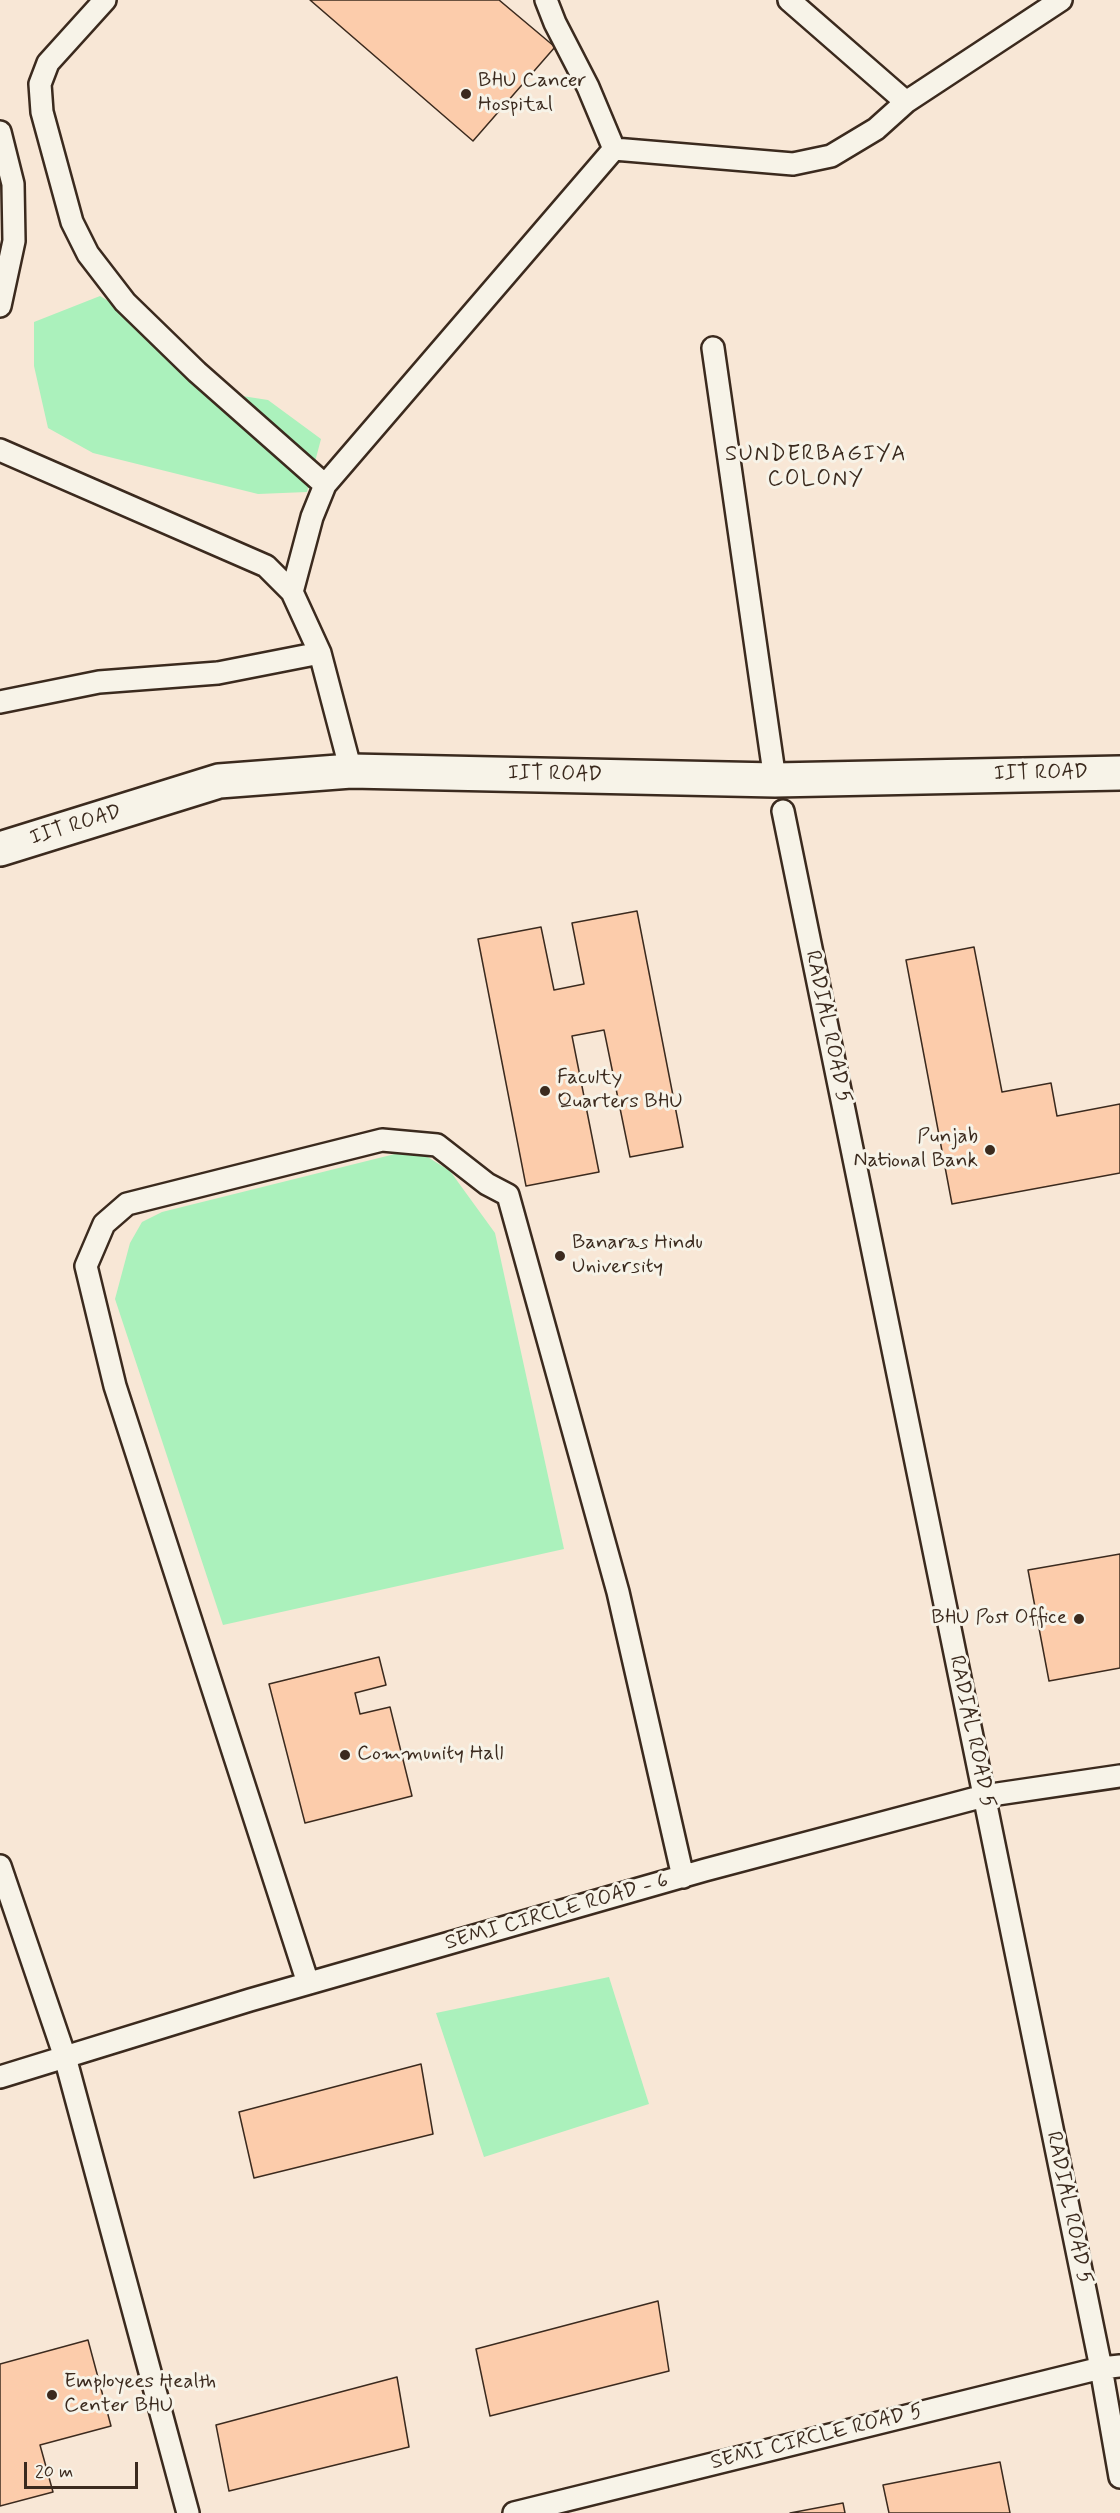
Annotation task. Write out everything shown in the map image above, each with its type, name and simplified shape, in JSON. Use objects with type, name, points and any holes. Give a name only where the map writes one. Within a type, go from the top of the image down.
[{"type":"street","name":"IIT ROAD","points":[[0,849],[219,781],[351,771],[775,780],[1120,773]]},
{"type":"lane","points":[[105,0],[48,63],[40,84],[42,112],[72,222],[88,254],[125,302],[197,372],[325,485]]},
{"type":"lane","points":[[546,0],[588,87],[614,149]]},
{"type":"lane","points":[[789,0],[906,102]]},
{"type":"lane","points":[[614,149],[793,164],[831,156],[876,129],[906,102],[1061,0]]},
{"type":"lane","points":[[0,132],[13,183],[14,241],[0,306]]},
{"type":"lane","points":[[292,591],[312,517],[325,485],[614,149]]},
{"type":"lane","points":[[713,348],[775,780]]},
{"type":"lane","points":[[0,450],[266,566],[292,591],[320,653],[351,771]]},
{"type":"lane","points":[[0,702],[99,682],[218,673],[320,653]]},
{"type":"lane","name":"RADIAL ROAD 5","points":[[783,811],[984,1796],[1110,2367],[1120,2477]]},
{"type":"lane","points":[[308,1983],[115,1386],[86,1266],[104,1224],[127,1204],[382,1140],[437,1145],[487,1184],[508,1195],[618,1592],[683,1877]]},
{"type":"lane","name":"SEMI CIRCLE ROAD - 6","points":[[0,2077],[308,1983],[683,1877],[984,1796],[1120,1776]]},
{"type":"lane","points":[[0,1866],[65,2057],[188,2513]]},
{"type":"lane","name":"SEMI CIRCLE ROAD 5","points":[[514,2513],[1110,2367]]},
{"type":"shaded area","name":"Banaras Hindu University","points":[[0,0],[1120,0],[1120,2513],[0,2513]]},
{"type":"green space","points":[[100,296],[147,324],[170,361],[210,391],[268,400],[321,439],[307,492],[258,494],[93,453],[48,428],[34,366],[34,322]]},
{"type":"green space","points":[[415,1149],[450,1171],[495,1233],[564,1549],[223,1625],[115,1299],[130,1243],[142,1222],[162,1212]]},
{"type":"green space","points":[[609,1977],[649,2104],[484,2157],[436,2013]]},
{"type":"building","name":"BHU Cancer Hospital","points":[[310,0],[499,0],[555,47],[473,141]]},
{"type":"building","name":"Faculty Quarters BHU","points":[[637,911],[683,1147],[630,1157],[604,1030],[572,1036],[599,1172],[526,1186],[478,939],[541,927],[554,990],[584,984],[572,923]]},
{"type":"building","points":[[974,947],[1002,1092],[1051,1083],[1057,1116],[1120,1104],[1120,1173],[952,1204],[906,960]]},
{"type":"building","name":"BHU Post Office","points":[[1120,1554],[1120,1668],[1049,1681],[1028,1570]]},
{"type":"building","name":"Community Hall","points":[[379,1657],[386,1685],[355,1693],[360,1714],[390,1707],[412,1796],[305,1823],[269,1684]]},
{"type":"building","points":[[421,2064],[433,2134],[254,2178],[239,2112]]},
{"type":"building","points":[[658,2301],[669,2371],[490,2416],[476,2349]]},
{"type":"building","name":"Employees Health Center BHU","points":[[88,2340],[111,2426],[40,2445],[53,2492],[0,2506],[0,2364]]},
{"type":"building","points":[[397,2377],[409,2447],[229,2491],[216,2425]]},
{"type":"building","points":[[1000,2462],[1010,2513],[889,2513],[883,2485]]},
{"type":"building","points":[[843,2503],[845,2513],[790,2513]]},
{"type":"place","name":"BHU Cancer Hospital","points":[[466,94]]},
{"type":"place","name":"Faculty Quarters BHU","points":[[545,1091]]},
{"type":"place","name":"Punjab National Bank","points":[[990,1150]]},
{"type":"place","name":"Banaras Hindu University","points":[[560,1256]]},
{"type":"place","name":"BHU Post Office","points":[[1079,1619]]},
{"type":"place","name":"Community Hall","points":[[345,1755]]},
{"type":"place","name":"Employees Health Center BHU","points":[[52,2395]]},
{"type":"district","name":"SUNDERBAGIYA COLONY","points":[[816,468]]}]
